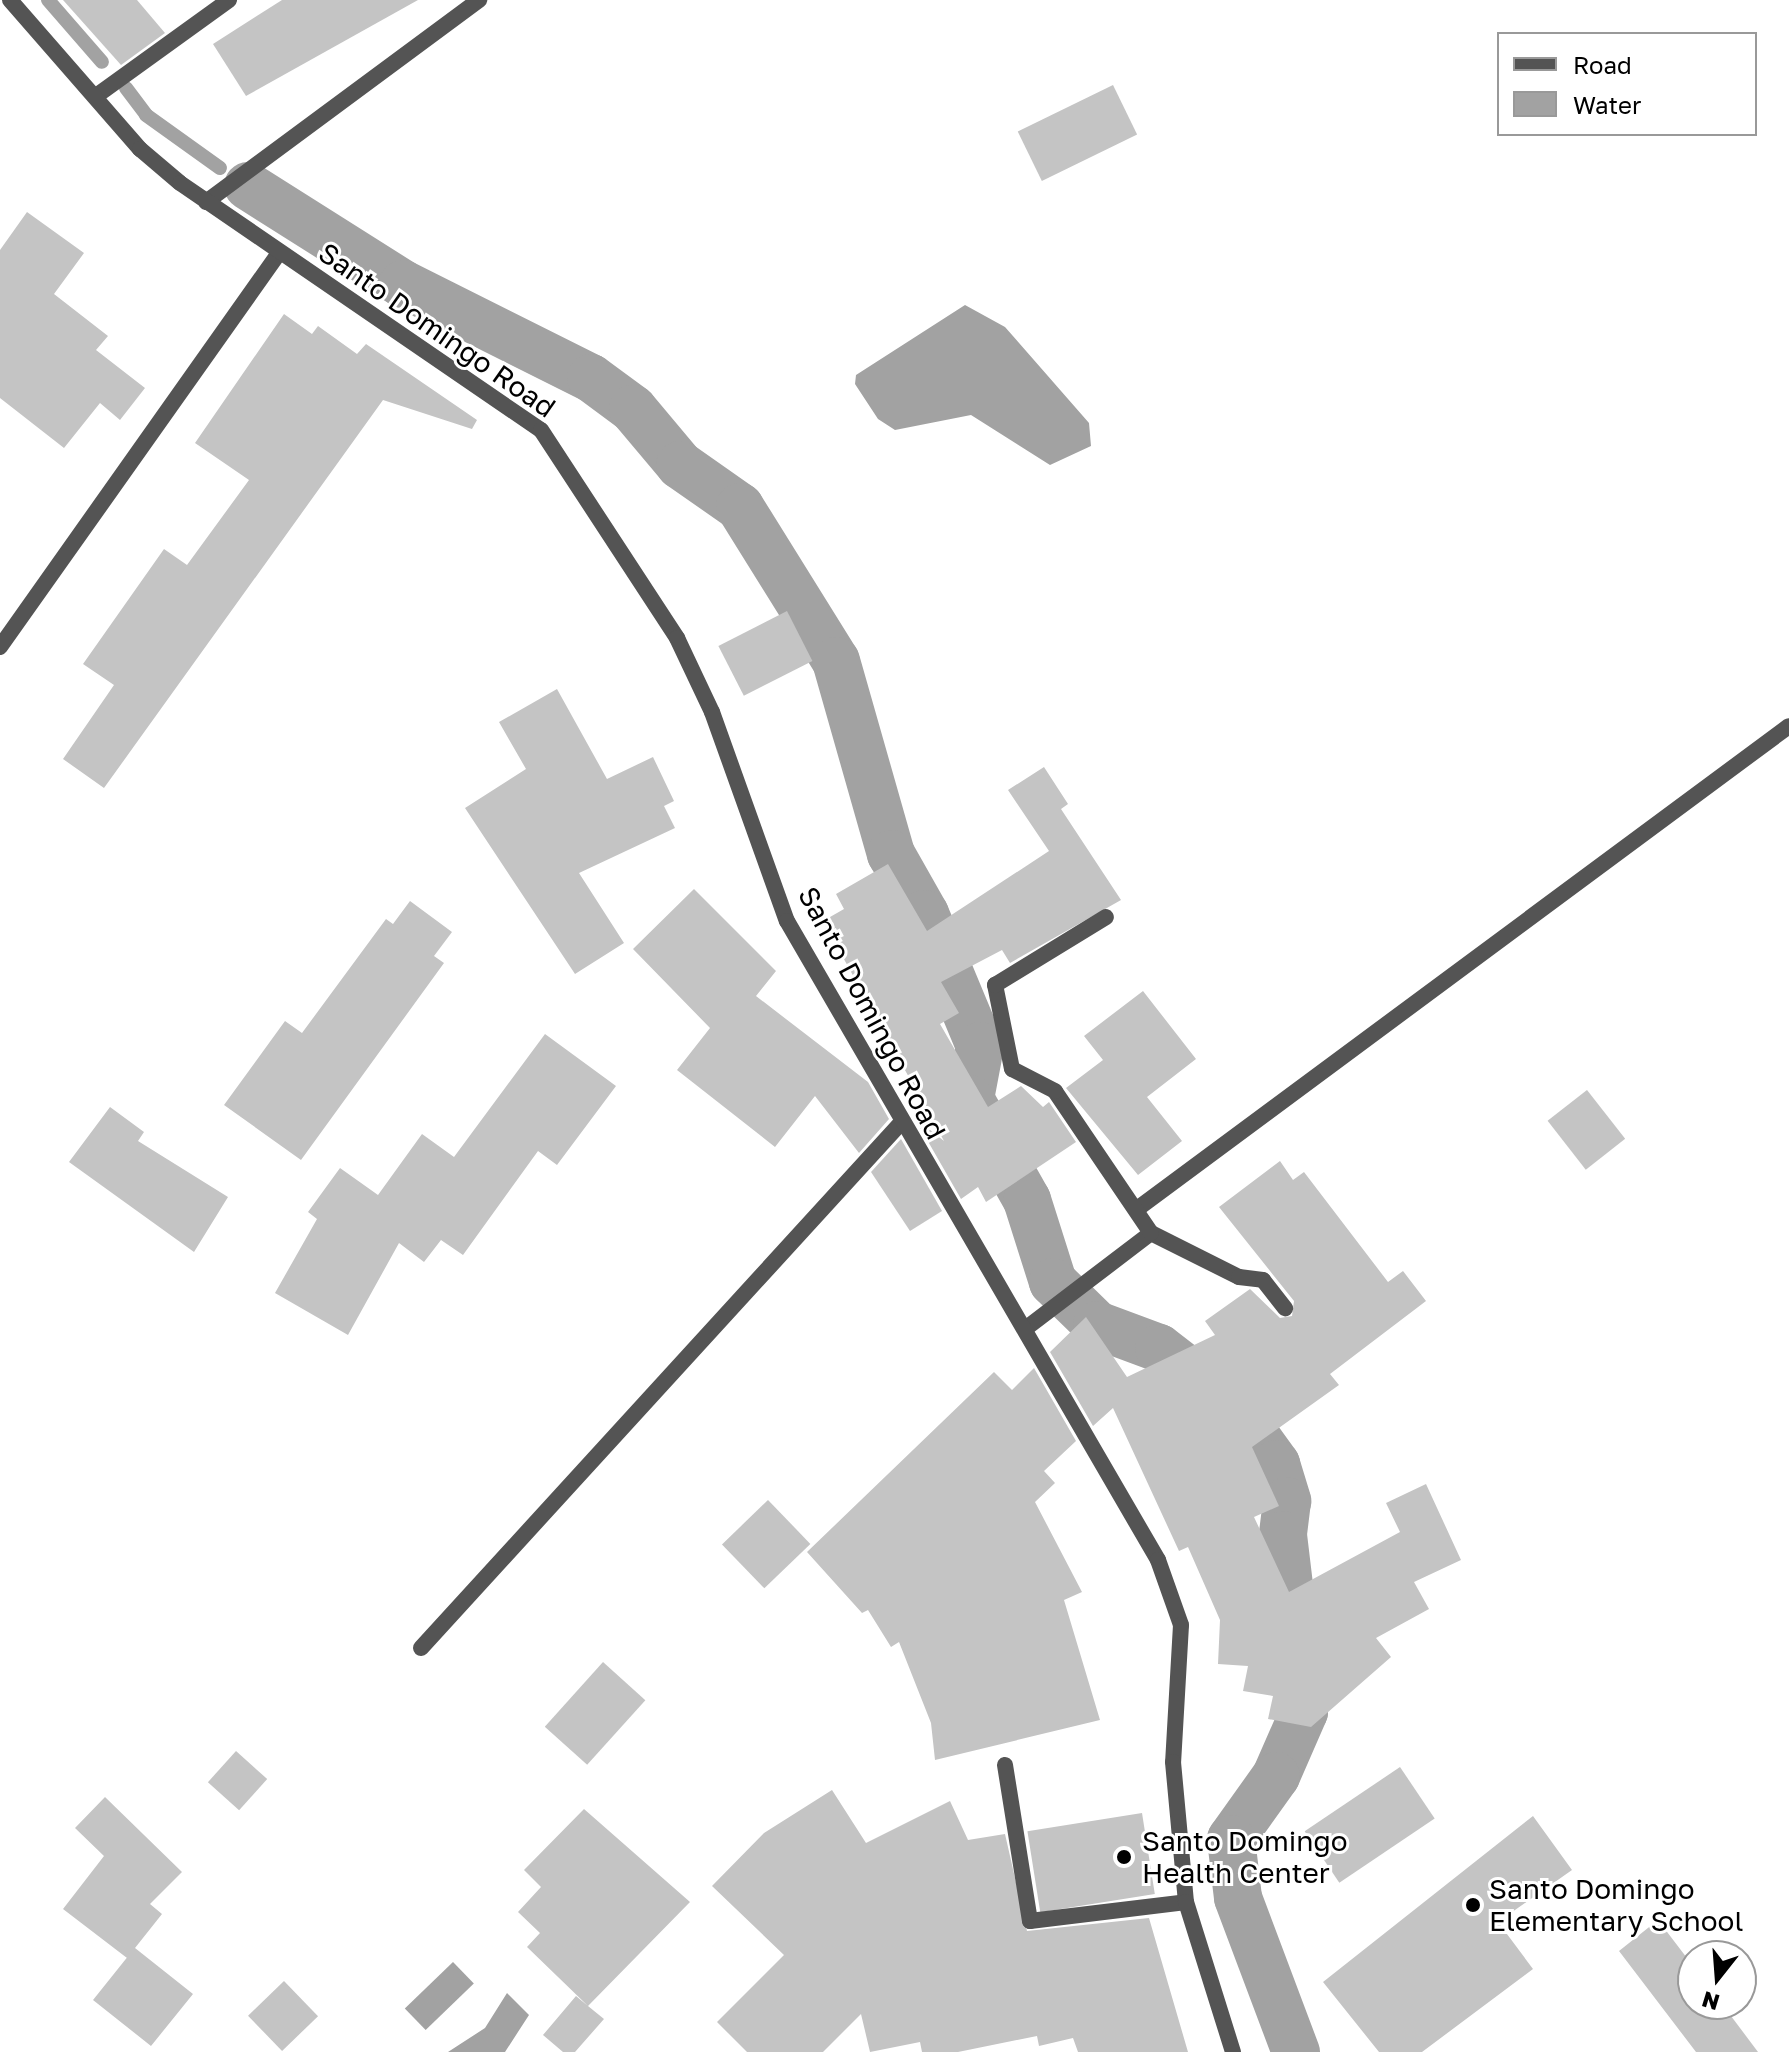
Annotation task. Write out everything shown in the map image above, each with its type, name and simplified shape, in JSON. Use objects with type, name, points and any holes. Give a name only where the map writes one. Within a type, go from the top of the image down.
[{"type":"street","name":"Santo Domingo Road","points":[[10,0],[140,149],[206,202],[541,430],[677,638],[712,712],[787,921],[900,1124],[1025,1329],[1158,1560],[1181,1625],[1173,1762],[1186,1902],[1233,2052]]},
{"type":"street","points":[[96,96],[229,0]]},
{"type":"street","points":[[206,202],[479,0]]},
{"type":"street","points":[[0,647],[280,252]]},
{"type":"street","points":[[1137,1209],[1789,726]]},
{"type":"street","points":[[1106,917],[995,985],[1012,1069],[1055,1091],[1151,1233],[1239,1277],[1263,1280],[1285,1308]]},
{"type":"street","points":[[421,1648],[900,1124]]},
{"type":"street","points":[[1025,1329],[1151,1233]]},
{"type":"street","points":[[1005,1765],[1030,1921],[1186,1902]]},
{"type":"water","points":[[965,305],[1005,327],[1089,423],[1091,446],[1050,465],[971,415],[895,430],[878,419],[855,384],[856,375]]},
{"type":"water","points":[[453,1962],[474,1984],[426,2030],[405,2009]]},
{"type":"water","points":[[507,1993],[529,2015],[505,2052],[448,2052],[485,2028]]},
{"type":"building","points":[[63,0],[137,0],[165,33],[121,65]]},
{"type":"building","points":[[282,0],[418,0],[246,96],[213,44]]},
{"type":"building","points":[[1113,85],[1137,134],[1042,181],[1018,131]]},
{"type":"building","points":[[27,212],[84,253],[54,294],[108,336],[96,350],[145,388],[120,420],[100,403],[64,448],[0,398],[0,250]]},
{"type":"building","points":[[284,314],[312,334],[318,326],[357,354],[366,344],[477,420],[472,429],[383,400],[104,788],[63,759],[114,685],[83,664],[164,549],[187,565],[249,480],[195,443]]},
{"type":"building","points":[[787,611],[812,661],[744,696],[718,646]]},
{"type":"building","points":[[557,689],[607,779],[653,757],[674,801],[664,806],[675,828],[579,873],[624,943],[575,974],[465,808],[526,769],[499,722]]},
{"type":"building","points":[[1044,767],[1068,804],[1061,809],[1121,900],[1010,963],[1002,950],[941,982],[959,1013],[940,1024],[988,1107],[1021,1086],[1043,1107],[1049,1102],[1076,1142],[986,1202],[978,1187],[961,1199],[914,1117],[944,1141],[823,921],[844,909],[836,894],[888,864],[927,931],[1049,851],[1008,790]]},
{"type":"building","points":[[694,889],[776,971],[756,996],[868,1082],[889,1119],[859,1153],[815,1096],[775,1147],[677,1070],[710,1028],[633,949]]},
{"type":"building","points":[[410,901],[452,932],[434,956],[444,963],[301,1160],[224,1105],[285,1021],[302,1033],[386,919],[393,924]]},
{"type":"building","points":[[1143,991],[1196,1059],[1147,1097],[1182,1141],[1138,1175],[1066,1088],[1103,1060],[1084,1036]]},
{"type":"building","points":[[545,1034],[616,1086],[557,1165],[538,1151],[463,1255],[441,1240],[424,1262],[399,1243],[348,1335],[275,1293],[317,1219],[308,1212],[340,1168],[378,1195],[422,1134],[454,1157]]},
{"type":"building","points":[[1587,1090],[1625,1139],[1586,1170],[1548,1121]]},
{"type":"building","points":[[110,1107],[144,1132],[138,1141],[228,1197],[194,1252],[69,1162]]},
{"type":"building","points":[[901,1139],[942,1211],[910,1231],[871,1172]]},
{"type":"building","points":[[1280,1161],[1293,1180],[1304,1172],[1388,1282],[1403,1271],[1426,1301],[1330,1374],[1339,1385],[1252,1447],[1279,1506],[1254,1517],[1289,1592],[1400,1532],[1386,1503],[1426,1484],[1461,1560],[1414,1582],[1429,1609],[1376,1638],[1391,1657],[1311,1727],[1268,1719],[1273,1696],[1243,1691],[1248,1666],[1218,1664],[1220,1620],[1188,1547],[1179,1551],[1113,1408],[1093,1426],[1050,1352],[1086,1317],[1127,1377],[1215,1335],[1205,1321],[1250,1289],[1280,1318],[1292,1316],[1294,1301],[1219,1207]]},
{"type":"building","points":[[1034,1368],[1076,1441],[1044,1471],[1055,1483],[1035,1502],[1082,1592],[1064,1600],[1100,1720],[935,1760],[931,1723],[899,1642],[891,1647],[868,1610],[862,1613],[807,1552],[994,1372],[1012,1390]]},
{"type":"building","points":[[768,1500],[810,1544],[764,1588],[722,1544]]},
{"type":"building","points":[[603,1662],[645,1700],[587,1765],[545,1727]]},
{"type":"building","points":[[236,1751],[267,1779],[239,1810],[208,1782]]},
{"type":"building","points":[[1400,1767],[1435,1818],[1339,1883],[1305,1831]]},
{"type":"building","points":[[832,1790],[866,1843],[950,1801],[968,1840],[1005,1834],[1027,1931],[1149,1918],[1188,2052],[1078,2052],[1073,2038],[1039,2046],[1037,2036],[958,2052],[922,2052],[920,2042],[870,2052],[861,2014],[823,2052],[747,2052],[717,2022],[784,1955],[712,1886],[764,1833]]},
{"type":"building","points":[[105,1797],[182,1872],[150,1904],[162,1914],[135,1948],[193,1994],[151,2046],[93,2000],[127,1958],[63,1909],[104,1856],[75,1828]]},
{"type":"building","points":[[584,1809],[690,1902],[588,2006],[527,1947],[540,1933],[518,1912],[541,1887],[524,1870]]},
{"type":"building","points":[[1142,1813],[1155,1894],[1040,1912],[1027,1831]]},
{"type":"building","points":[[1533,1816],[1572,1870],[1498,1922],[1533,1969],[1422,2052],[1379,2052],[1323,1982]]},
{"type":"building","points":[[1658,1920],[1677,1945],[1677,2020],[1734,2020],[1758,2052],[1696,2052],[1619,1951]]},
{"type":"building","points":[[284,1981],[318,2016],[282,2051],[248,2016]]},
{"type":"building","points":[[576,1996],[604,2019],[575,2052],[563,2052],[543,2035]]},
{"type":"waterway","points":[[48,0],[102,62]]},
{"type":"waterway","points":[[126,88],[146,115],[220,168]]},
{"type":"waterway","points":[[248,186],[403,284],[591,378],[633,409],[680,465],[740,507],[836,661],[891,854],[925,914],[980,1046],[970,1099],[1027,1200],[1053,1282],[1097,1325],[1159,1348],[1234,1406],[1276,1464],[1287,1501],[1283,1535],[1304,1712],[1276,1776],[1231,1839],[1238,1898],[1296,2052]]},
{"type":"place","name":"Santo Domingo Health Center","points":[[1124,1857]]},
{"type":"place","name":"Santo Domingo Elementary School","points":[[1473,1905]]}]
